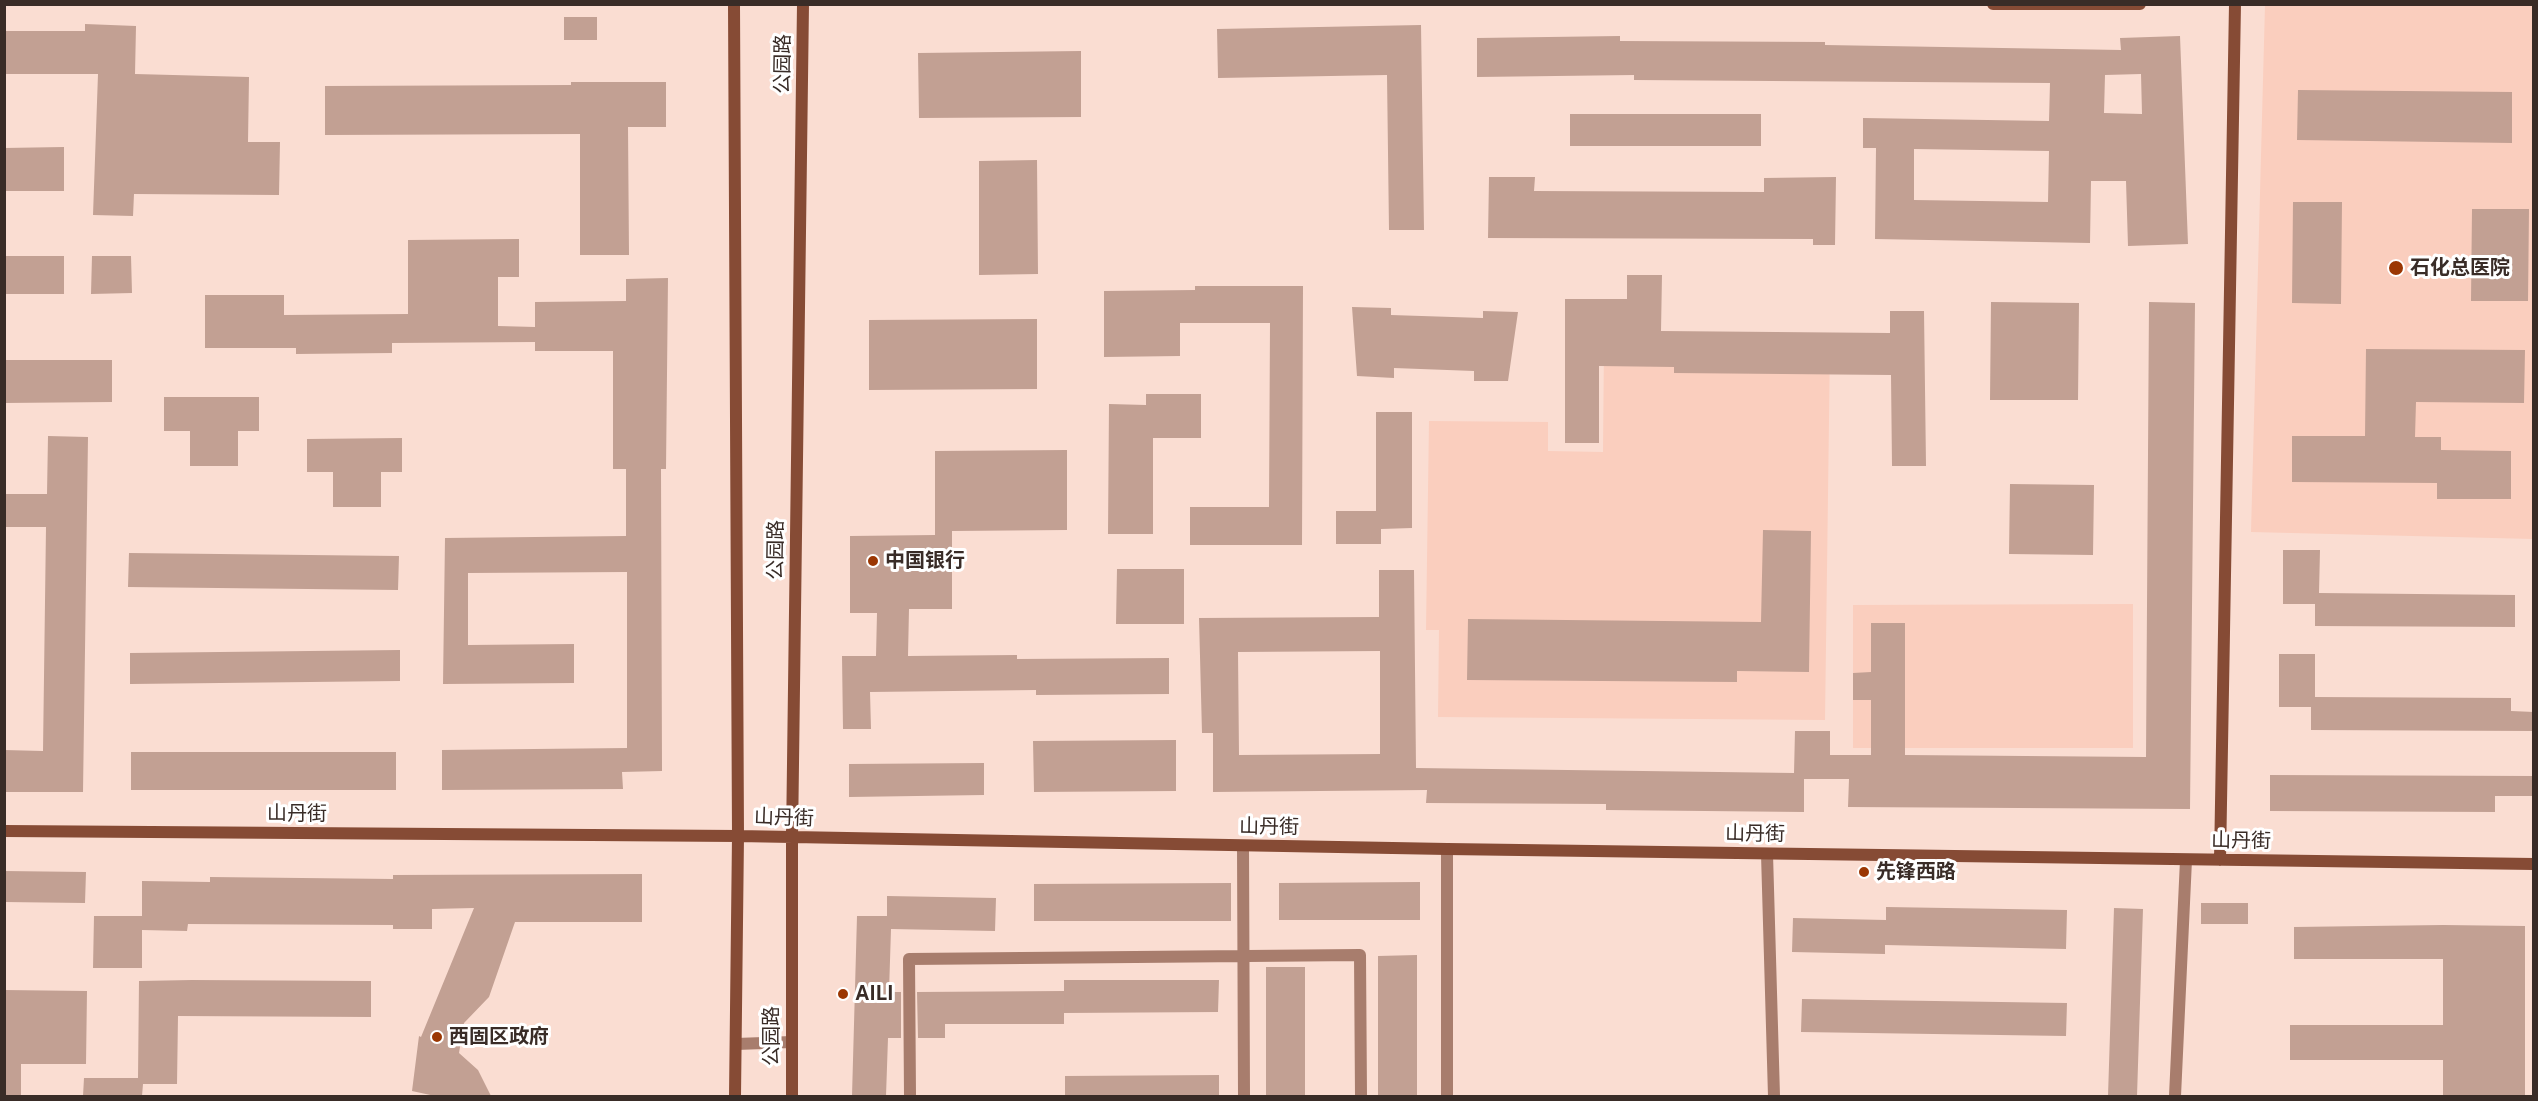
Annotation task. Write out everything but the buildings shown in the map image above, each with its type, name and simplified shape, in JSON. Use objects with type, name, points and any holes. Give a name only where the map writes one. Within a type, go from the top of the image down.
[{"type":"street","name":"公园路","points":[[734,4],[738,836],[735,1096]]},
{"type":"street","name":"公园路","points":[[792,1096],[792,839],[803,4]]},
{"type":"street","points":[[1993,4],[2140,4]]},
{"type":"street","points":[[2220,860],[2235,4]]},
{"type":"street","name":"山丹街","points":[[4,831],[738,836],[792,839],[2534,864]]},
{"type":"street","points":[[1243,846],[1244,1096]]},
{"type":"street","points":[[1447,849],[1447,1096]]},
{"type":"street","points":[[1767,854],[1774,1096]]},
{"type":"street","points":[[2175,1096],[2186,860]]},
{"type":"street","points":[[910,1096],[909,959],[1360,955],[1361,1096]]},
{"type":"street","points":[[736,1044],[792,1042]]},
{"type":"shaded area","name":"石化总医院","points":[[2265,5],[2533,5],[2533,539],[2251,532]]},
{"type":"shaded area","points":[[1604,342],[1830,344],[1825,720],[1438,717],[1439,630],[1426,630],[1429,421],[1548,422],[1548,451],[1603,452]]},
{"type":"shaded area","points":[[2133,604],[2133,748],[1853,748],[1853,605]]},
{"type":"place","name":"石化总医院","points":[[2396,268]]},
{"type":"place","name":"中国银行","points":[[873,561]]},
{"type":"place","name":"先锋西路","points":[[1864,872]]},
{"type":"place","name":"AILI","points":[[843,994]]},
{"type":"place","name":"西固区政府","points":[[437,1037]]}]
